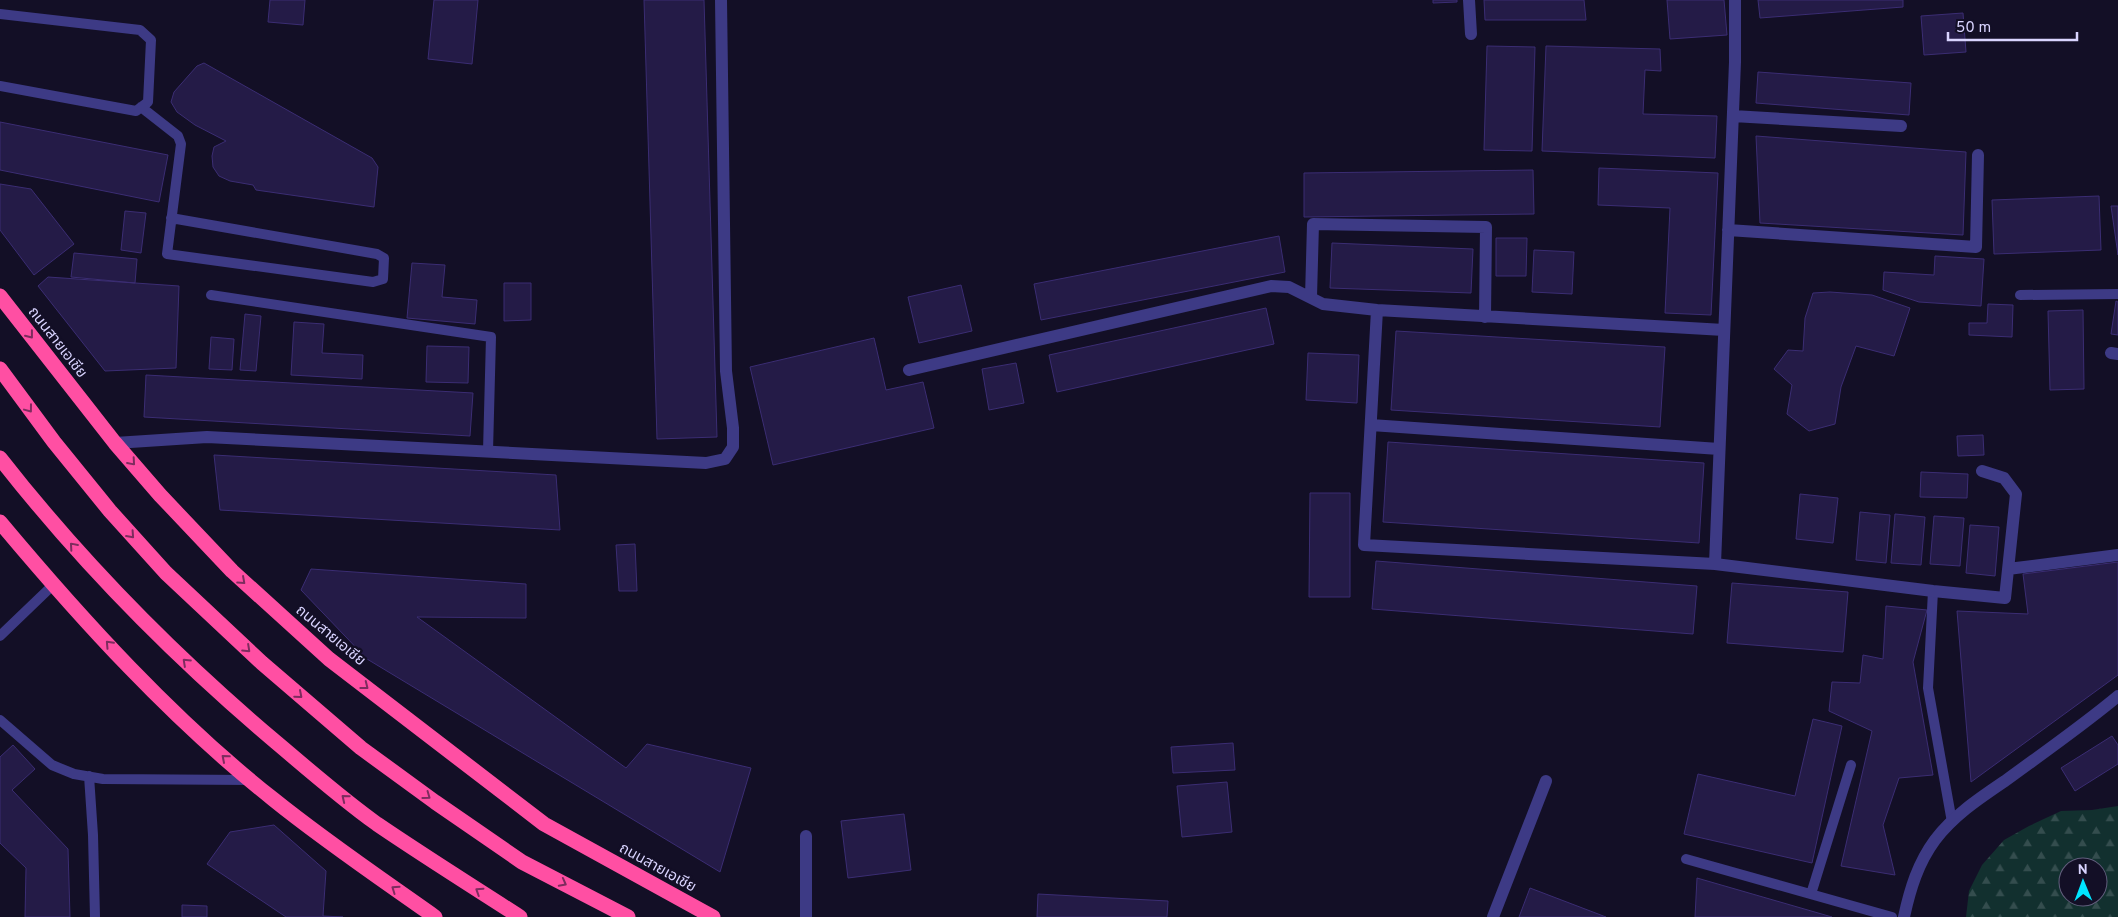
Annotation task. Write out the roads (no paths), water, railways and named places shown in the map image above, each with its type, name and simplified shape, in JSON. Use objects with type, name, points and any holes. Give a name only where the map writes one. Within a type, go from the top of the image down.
[{"type":"highway","name":"ถนนสายเอเชีย","points":[[0,296],[116,443],[160,495],[232,572],[329,659],[544,824],[713,917]]},
{"type":"highway","points":[[0,370],[54,442],[110,511],[166,574],[262,664],[361,748],[434,802],[522,862],[628,917]]},
{"type":"highway","points":[[0,458],[37,505],[98,575],[164,642],[235,708],[376,823],[520,917]]},
{"type":"highway","points":[[0,522],[53,585],[136,673],[212,747],[272,799],[434,917]]},
{"type":"street","points":[[116,443],[207,437],[706,463],[725,459],[733,447],[733,428],[726,371],[721,0]]},
{"type":"street","points":[[1470,0],[1471,34]]},
{"type":"street","points":[[1714,564],[1733,116],[1735,0]]},
{"type":"street","points":[[1733,116],[1900,126]]},
{"type":"street","points":[[1728,230],[1976,247],[1978,155]]},
{"type":"street","points":[[1310,297],[1313,224],[1486,227],[1485,316]]},
{"type":"street","points":[[909,370],[1271,286],[1289,288],[1323,304],[1377,310],[1724,330]]},
{"type":"street","points":[[1377,310],[1364,545],[1714,564],[2005,598],[2016,494],[2004,478],[1982,471]]},
{"type":"street","points":[[1371,425],[1719,449]]},
{"type":"street","points":[[2008,569],[2118,555]]},
{"type":"street","points":[[1904,917],[1909,891],[1920,865],[1935,839],[1963,811],[2118,696]]},
{"type":"street","points":[[1493,917],[1546,781]]},
{"type":"street","points":[[806,836],[806,917]]},
{"type":"lane","points":[[0,14],[140,30],[151,40],[148,102],[136,111],[0,86]]},
{"type":"lane","points":[[141,107],[170,128],[178,136],[181,144],[167,254],[373,282],[383,278],[384,258],[377,254],[172,218]]},
{"type":"lane","points":[[2020,295],[2118,294]]},
{"type":"lane","points":[[210,295],[491,337],[488,451]]},
{"type":"lane","points":[[0,636],[53,585]]},
{"type":"lane","points":[[1933,591],[1928,688],[1952,822]]},
{"type":"lane","points":[[0,720],[52,766],[74,774],[103,778],[250,780]]},
{"type":"lane","points":[[1811,894],[1851,765]]},
{"type":"lane","points":[[89,776],[95,917]]},
{"type":"lane","points":[[1686,859],[1892,917]]}]
